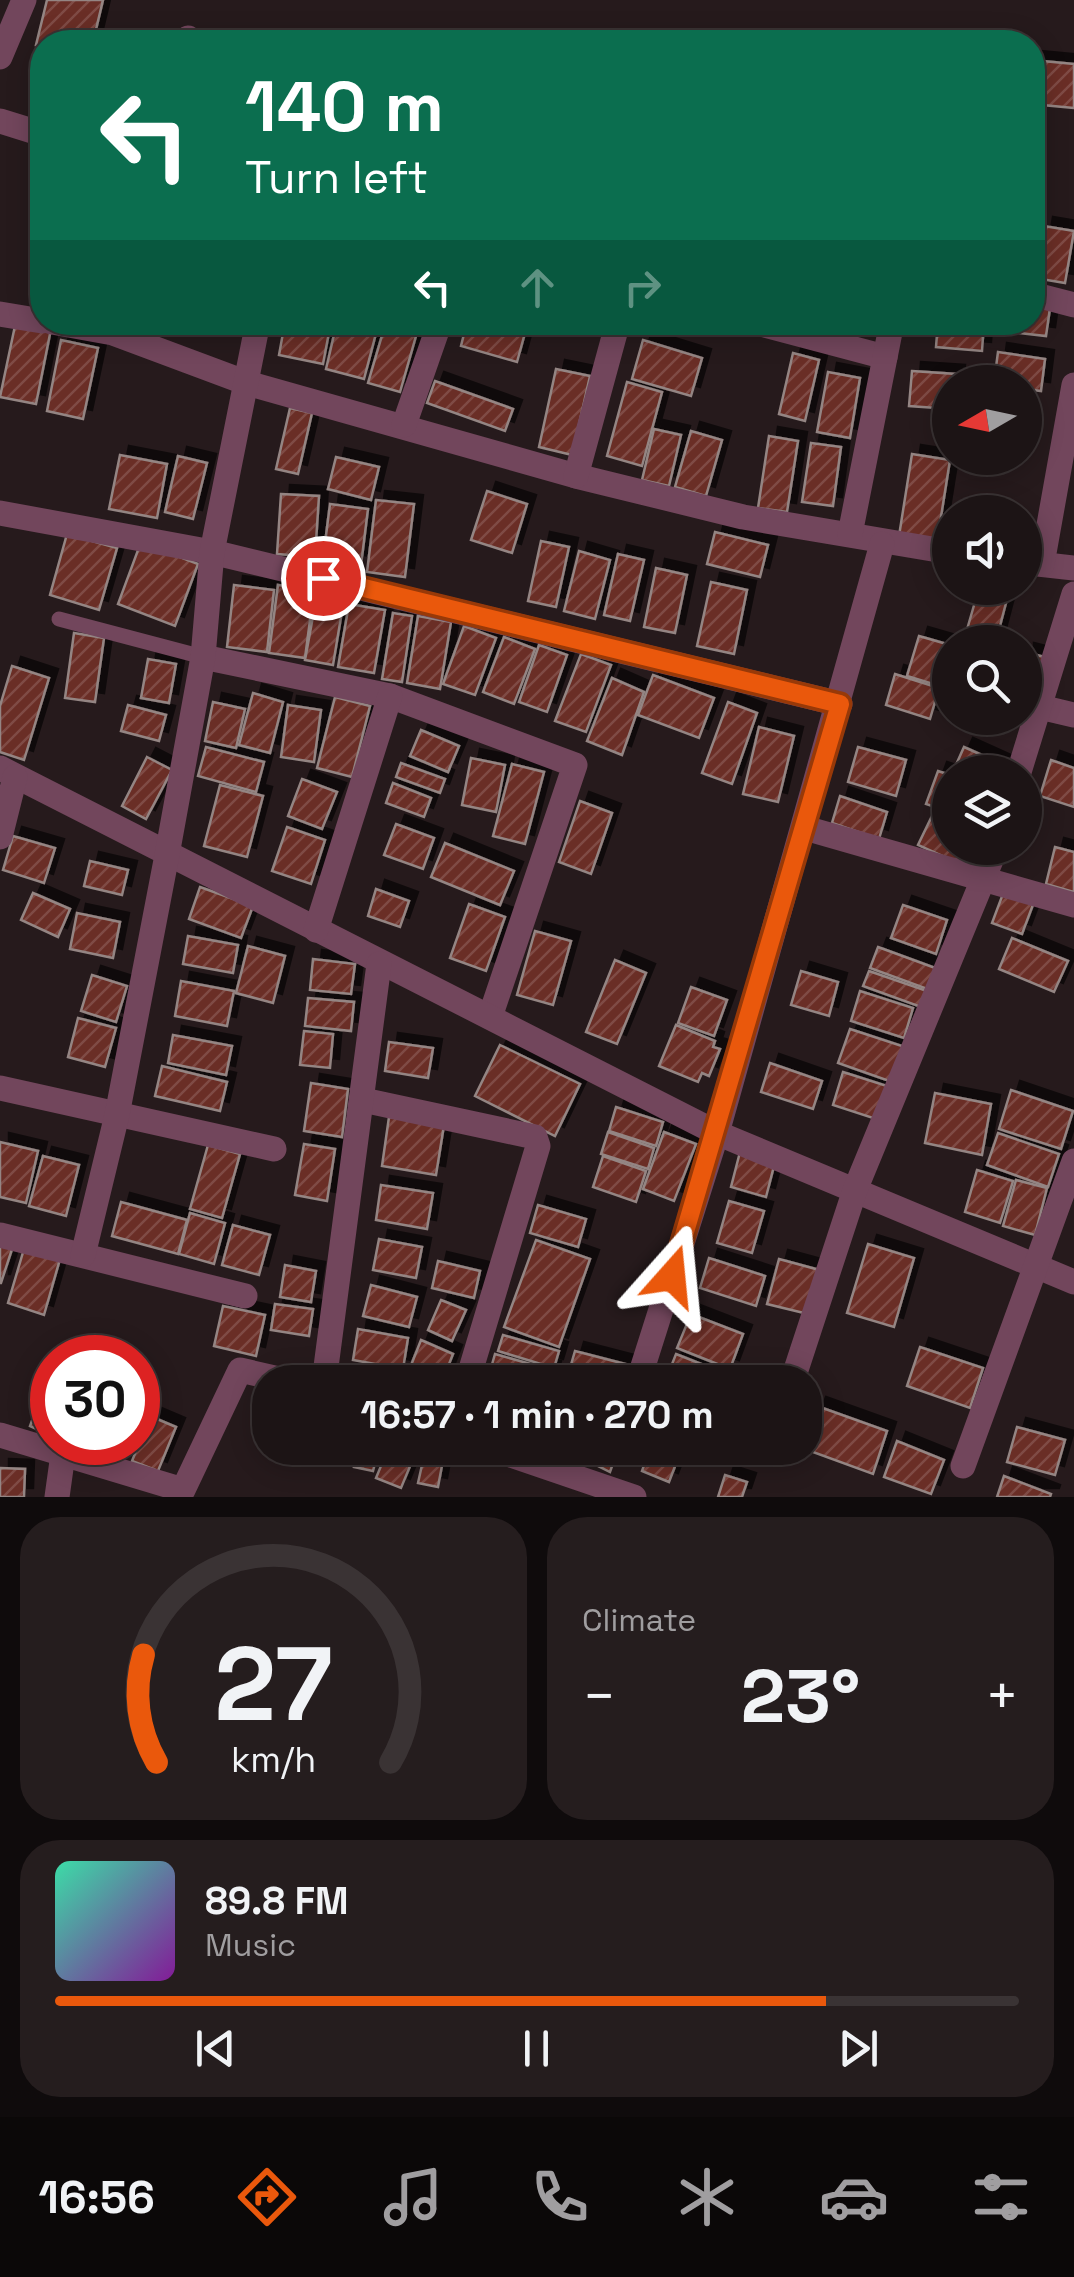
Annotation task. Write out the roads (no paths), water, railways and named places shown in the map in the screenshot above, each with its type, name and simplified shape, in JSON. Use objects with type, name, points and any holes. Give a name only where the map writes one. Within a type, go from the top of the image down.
[{"type":"street","points":[[0,56],[24,0]]},
{"type":"street","points":[[0,122],[30,131]]},
{"type":"street","points":[[1045,297],[1074,305]]},
{"type":"street","points":[[0,314],[30,319]]},
{"type":"street","points":[[132,335],[248,383],[576,476],[743,517],[932,550]]},
{"type":"street","points":[[83,1255],[117,1114],[166,855],[203,657],[212,552],[256,335]]},
{"type":"street","points":[[404,426],[436,335]]},
{"type":"street","points":[[576,476],[614,335]]},
{"type":"street","points":[[802,335],[885,357]]},
{"type":"street","points":[[850,534],[889,335]]},
{"type":"street","points":[[1042,527],[1074,385]]},
{"type":"street","points":[[0,513],[212,552],[840,704]]},
{"type":"street","points":[[643,1365],[717,1133],[882,544]]},
{"type":"street","points":[[1042,564],[1074,568]]},
{"type":"street","points":[[1042,699],[1074,594]]},
{"type":"street","points":[[203,657],[390,696],[575,765],[490,1017]]},
{"type":"street","points":[[316,930],[390,696]]},
{"type":"street","points":[[1042,706],[1074,714]]},
{"type":"street","points":[[0,837],[8,772],[717,1133],[1074,1282]]},
{"type":"street","points":[[805,828],[1074,905]]},
{"type":"street","points":[[797,1365],[854,1190],[990,865]]},
{"type":"street","points":[[326,1365],[379,964]]},
{"type":"street","points":[[0,1088],[274,1149]]},
{"type":"street","points":[[363,1100],[535,1137],[538,1146],[472,1365]]},
{"type":"street","points":[[963,1466],[1074,1161]]},
{"type":"street","points":[[0,1235],[245,1296]]},
{"type":"street","points":[[96,1465],[187,1495],[240,1370],[252,1373]]},
{"type":"street","points":[[0,1436],[30,1445]]},
{"type":"street","points":[[57,1497],[61,1465]]},
{"type":"street","points":[[540,1465],[634,1497]]},
{"type":"lane","points":[[59,619],[203,657]]}]
